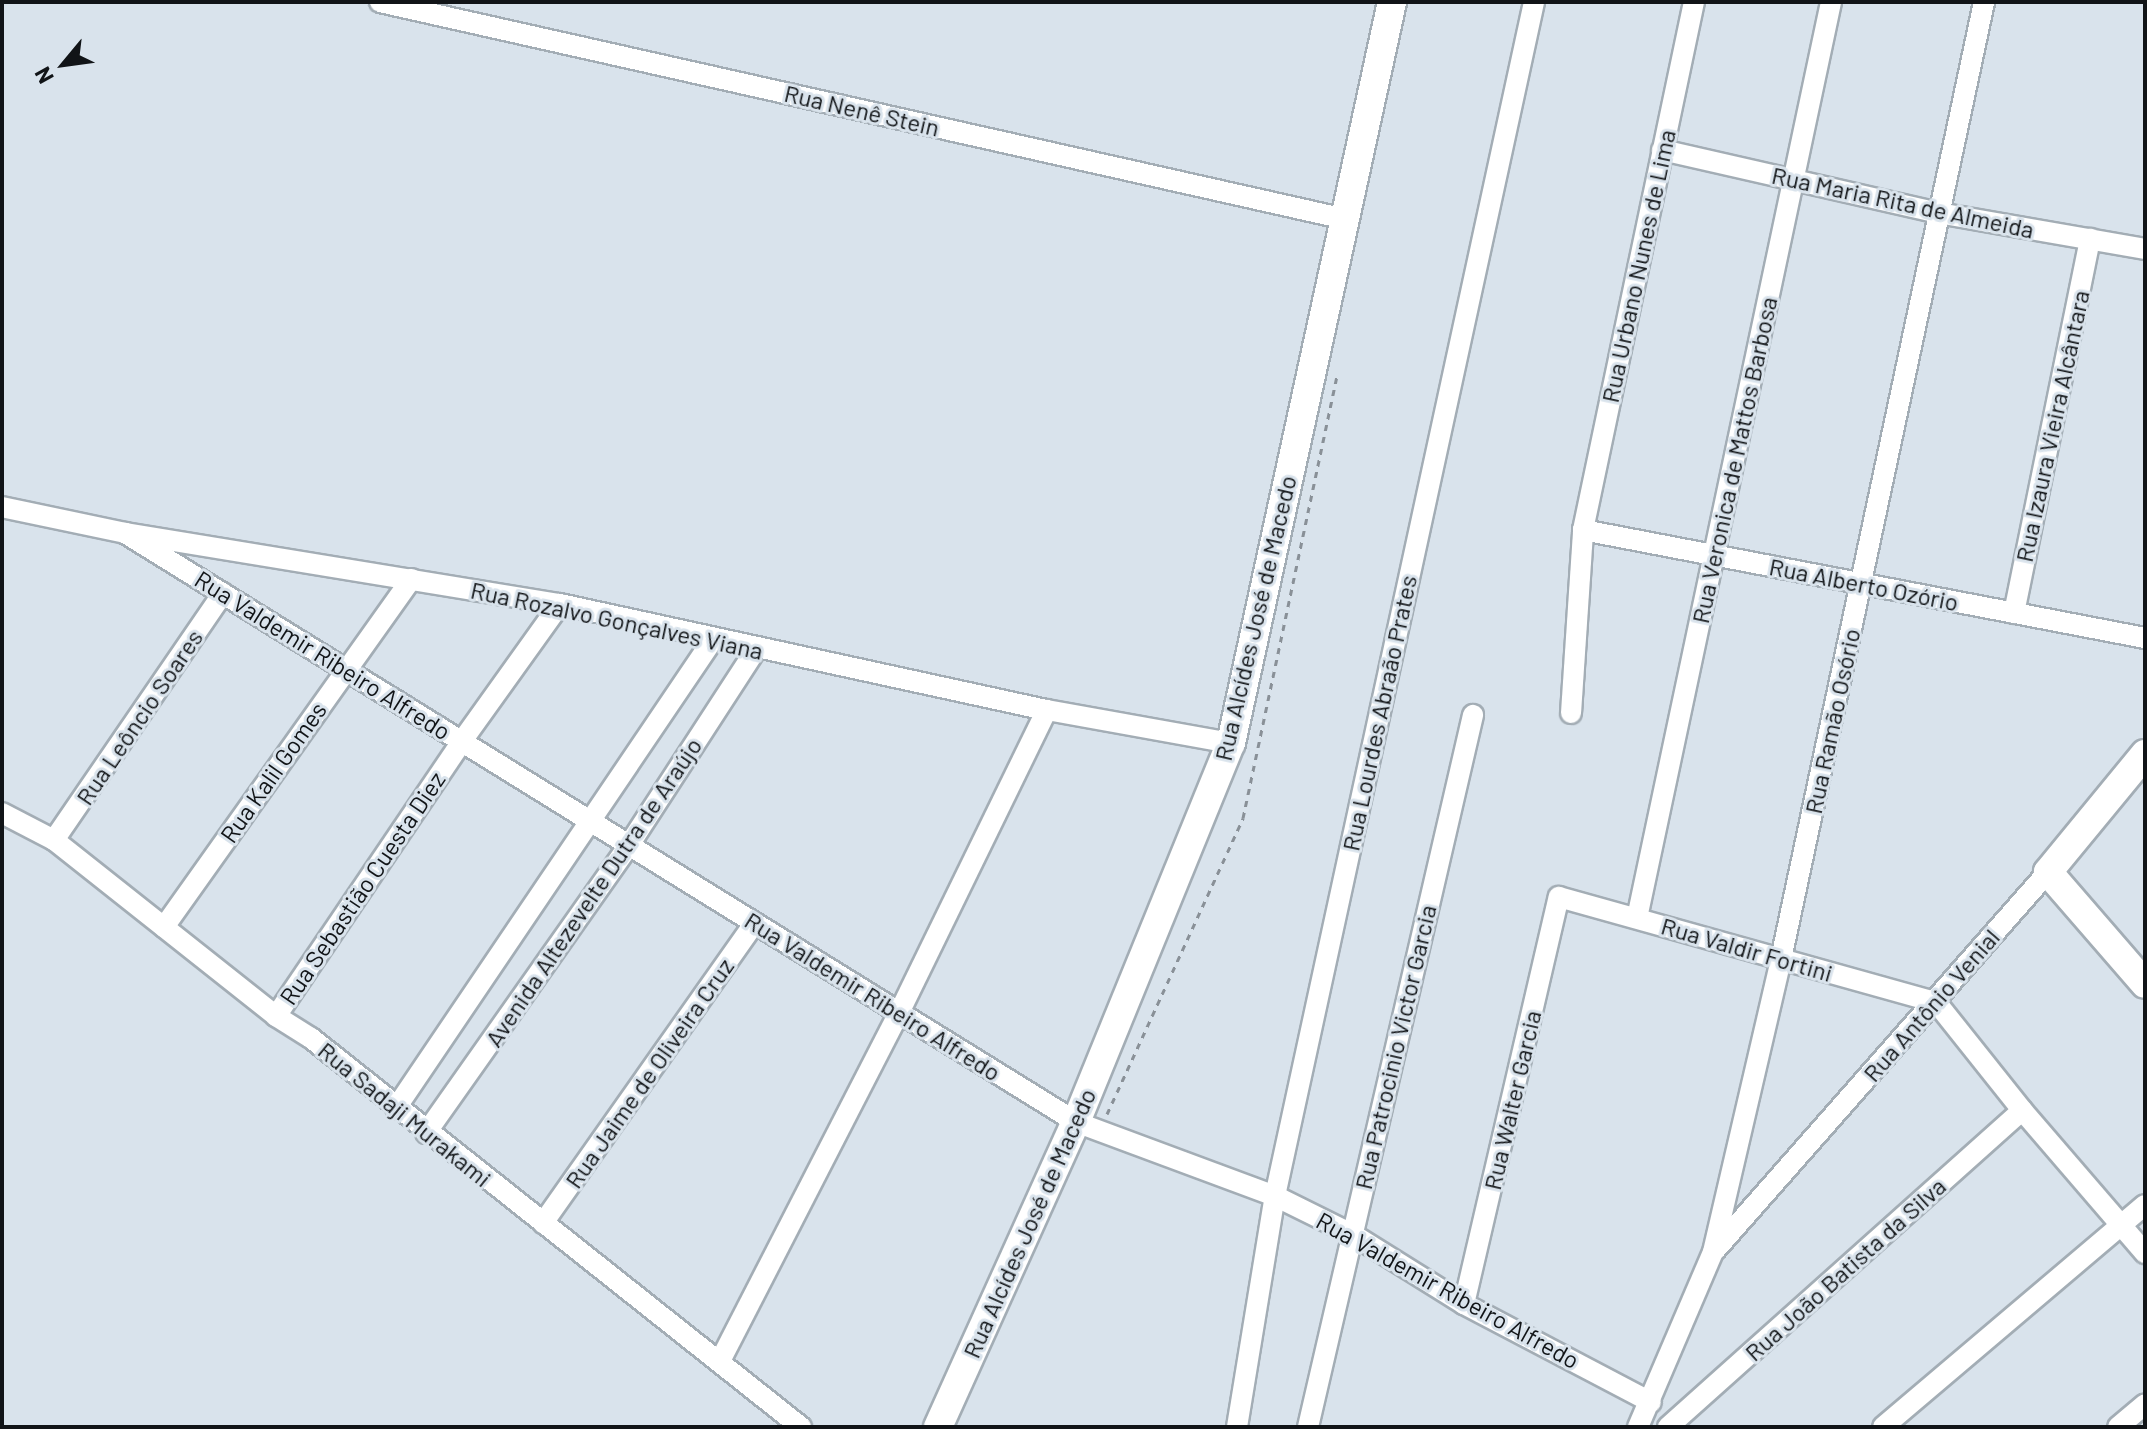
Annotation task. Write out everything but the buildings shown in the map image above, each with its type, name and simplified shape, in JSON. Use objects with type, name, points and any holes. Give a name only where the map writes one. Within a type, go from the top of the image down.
[{"type":"street","name":"Rua Nenê Stein","points":[[380,2],[1345,219]]},
{"type":"street","name":"Rua Alcídes José de Macedo","points":[[938,1427],[1076,1122],[1231,743],[1392,2]]},
{"type":"street","name":"Rua Lourdes Abraão Prates","points":[[1237,1427],[1275,1196],[1534,2]]},
{"type":"street","name":"Rua Urbano Nunes de Lima","points":[[1571,713],[1583,530],[1694,2]]},
{"type":"street","name":"Rua Veronica de Mattos Barbosa","points":[[1637,918],[1831,2]]},
{"type":"street","name":"Rua Ramão Osório","points":[[1638,1427],[1713,1252],[1781,959],[1984,2]]},
{"type":"street","name":"Rua Maria Rita de Almeida","points":[[1662,150],[1939,213],[2145,249]]},
{"type":"street","name":"Rua Izaura Vieira Alcântara","points":[[2014,613],[2090,239]]},
{"type":"street","name":"Rua Rozalvo Gonçalves Viana","points":[[2,507],[125,533],[560,604],[1047,710],[1231,743]]},
{"type":"street","name":"Rua Alberto Ozório","points":[[1583,530],[2145,638]]},
{"type":"street","name":"Rua Valdemir Ribeiro Alfredo","points":[[125,533],[1076,1122],[1275,1196],[1352,1234],[1464,1304],[1651,1402]]},
{"type":"street","name":"Rua Kalil Gomes","points":[[164,927],[411,579]]},
{"type":"street","name":"Rua Leôncio Soares","points":[[54,840],[223,593]]},
{"type":"street","name":"Rua Sebastião Cuesta Diez","points":[[276,1016],[462,741],[560,604]]},
{"type":"street","name":"Avenida Altezevelte Dutra de Araújo","points":[[396,1108],[714,638]]},
{"type":"street","name":"Avenida Altezevelte Dutra de Araújo","points":[[426,1133],[629,845],[757,648]]},
{"type":"street","points":[[720,1361],[899,1013],[1047,710]]},
{"type":"street","name":"Rua Patrocinio Victor Garcia","points":[[1308,1427],[1473,715]]},
{"type":"street","name":"Rua Antônio Venial","points":[[1713,1252],[1936,1002],[2145,754]]},
{"type":"street","name":"Rua Sadaji Murakami","points":[[2,813],[54,840],[276,1016],[311,1038],[426,1133],[801,1427]]},
{"type":"street","points":[[2048,872],[2145,984]]},
{"type":"street","name":"Rua Valdir Fortini","points":[[1559,897],[1936,1002]]},
{"type":"street","name":"Rua Walter Garcia","points":[[1464,1304],[1559,897]]},
{"type":"street","name":"Rua Jaime de Oliveira Cruz","points":[[543,1223],[755,923]]},
{"type":"street","points":[[1936,1002],[2022,1110],[2145,1253]]},
{"type":"street","name":"Rua João Batista da Silva","points":[[1668,1427],[2022,1110]]},
{"type":"street","points":[[1883,1427],[2145,1205]]},
{"type":"street","points":[[2118,1427],[2145,1404]]}]
